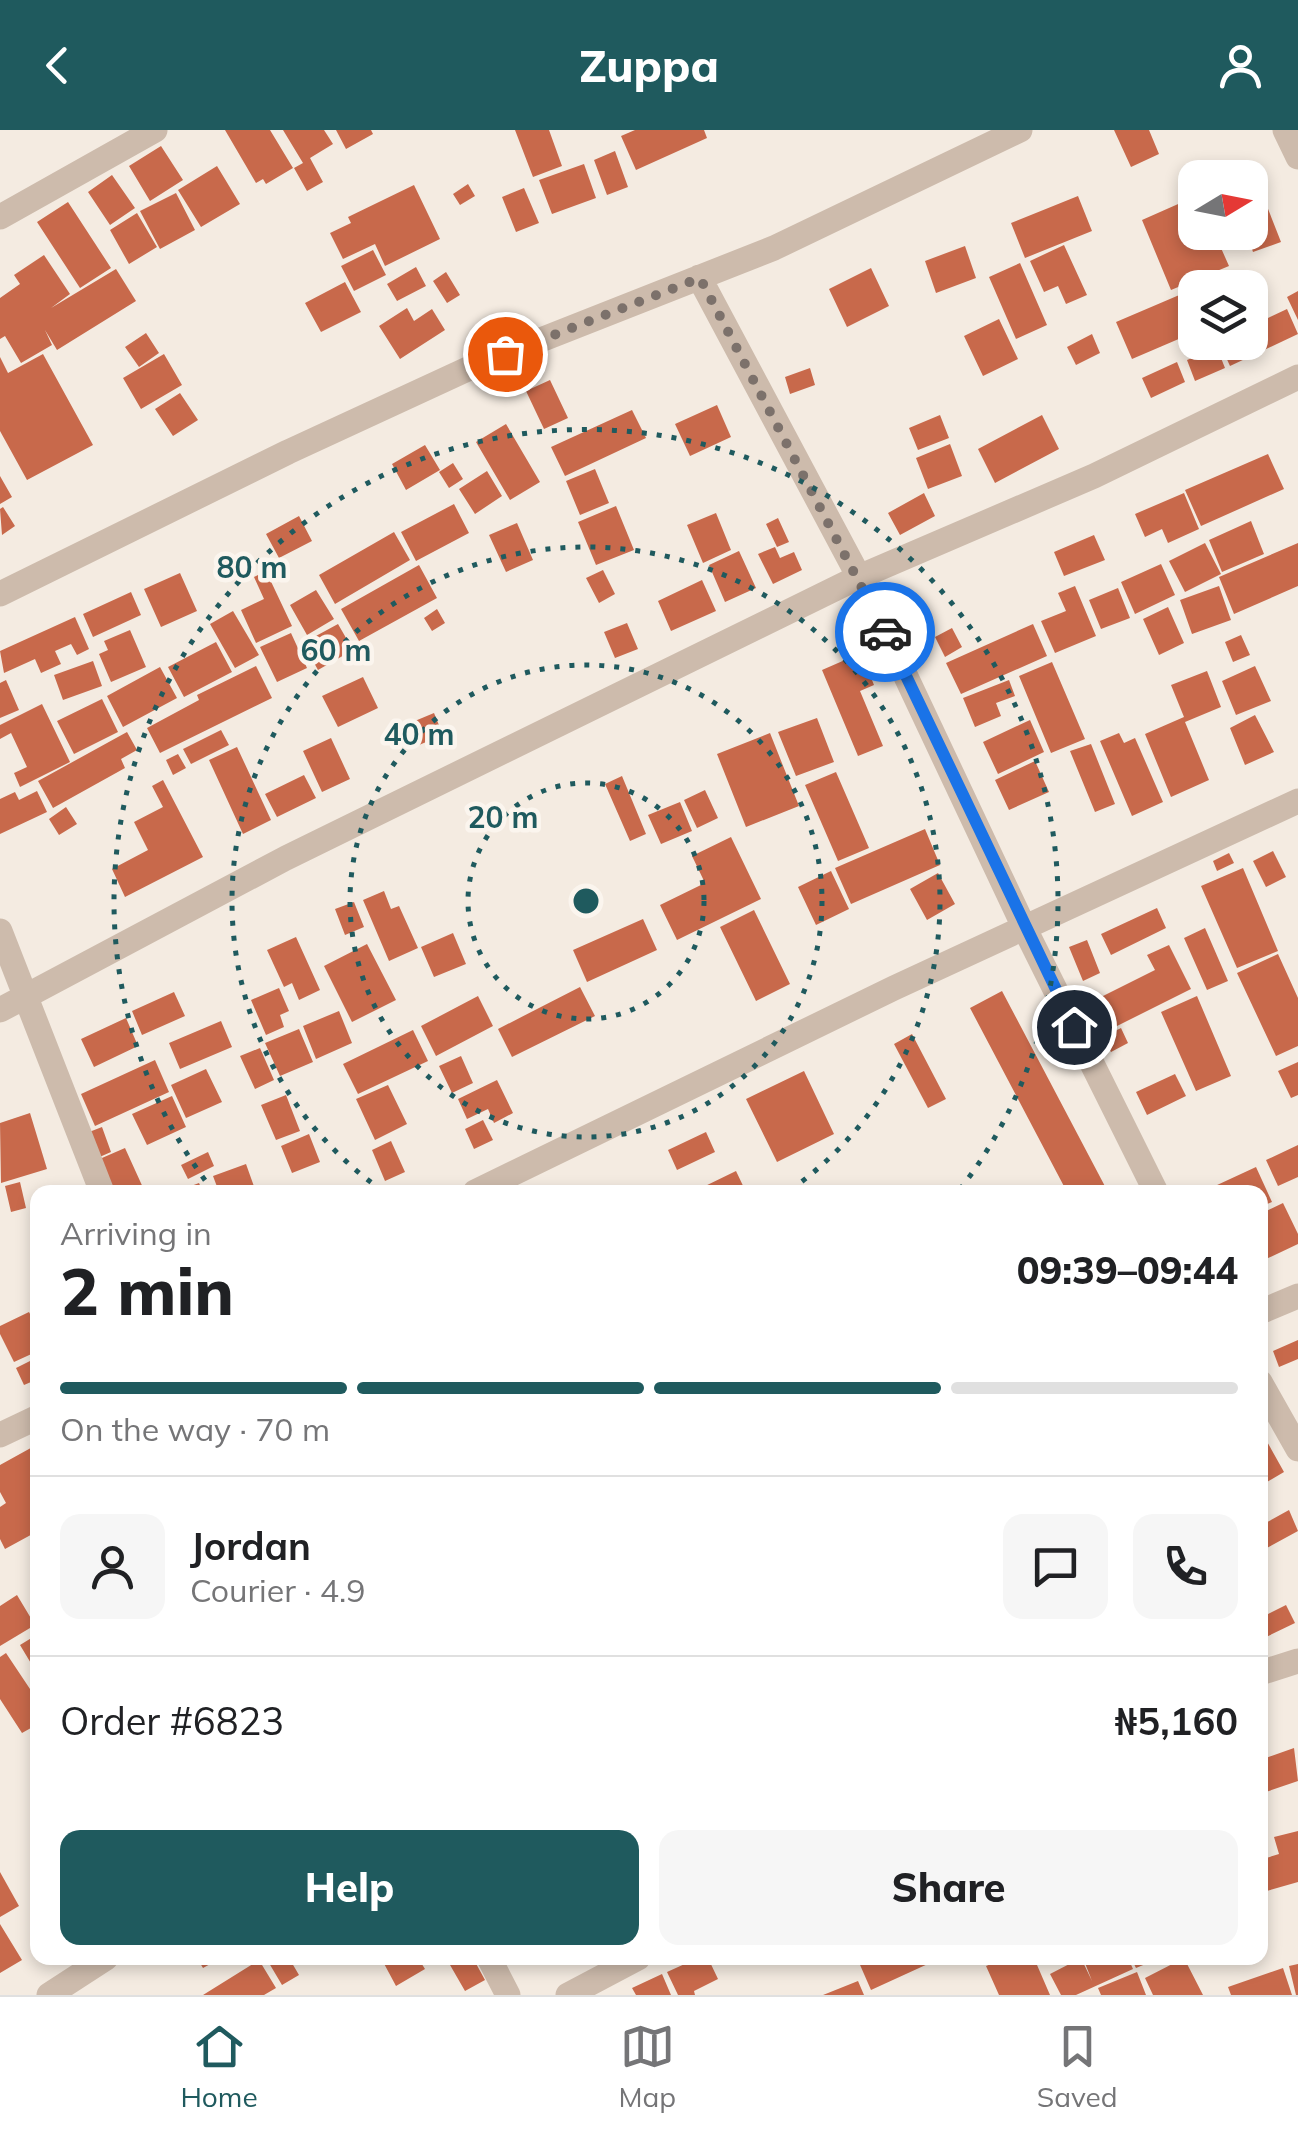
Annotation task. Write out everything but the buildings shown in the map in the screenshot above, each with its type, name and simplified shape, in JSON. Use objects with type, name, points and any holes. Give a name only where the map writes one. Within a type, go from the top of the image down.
[{"type":"street","points":[[0,218],[155,130]]},
{"type":"street","points":[[0,594],[472,366],[774,248],[1020,130]]},
{"type":"street","points":[[1285,130],[1298,156]]},
{"type":"street","points":[[700,278],[859,578],[1024,927],[1153,1185]]},
{"type":"street","points":[[0,1010],[286,858],[859,578],[1094,476],[1298,377]]},
{"type":"street","points":[[489,1185],[894,988],[1298,801]]},
{"type":"street","points":[[0,932],[99,1185]]},
{"type":"street","points":[[1268,1309],[1298,1296]]},
{"type":"street","points":[[1268,1396],[1298,1450]]},
{"type":"street","points":[[0,1435],[30,1421]]},
{"type":"street","points":[[1268,1671],[1298,1661]]},
{"type":"street","points":[[49,1995],[95,1965]]},
{"type":"street","points":[[492,1965],[508,1995]]},
{"type":"street","points":[[568,1995],[625,1965]]},
{"type":"way so far","points":[[505,354],[700,278],[885,632]]},
{"type":"route","points":[[885,632],[1074,1027]]}]
